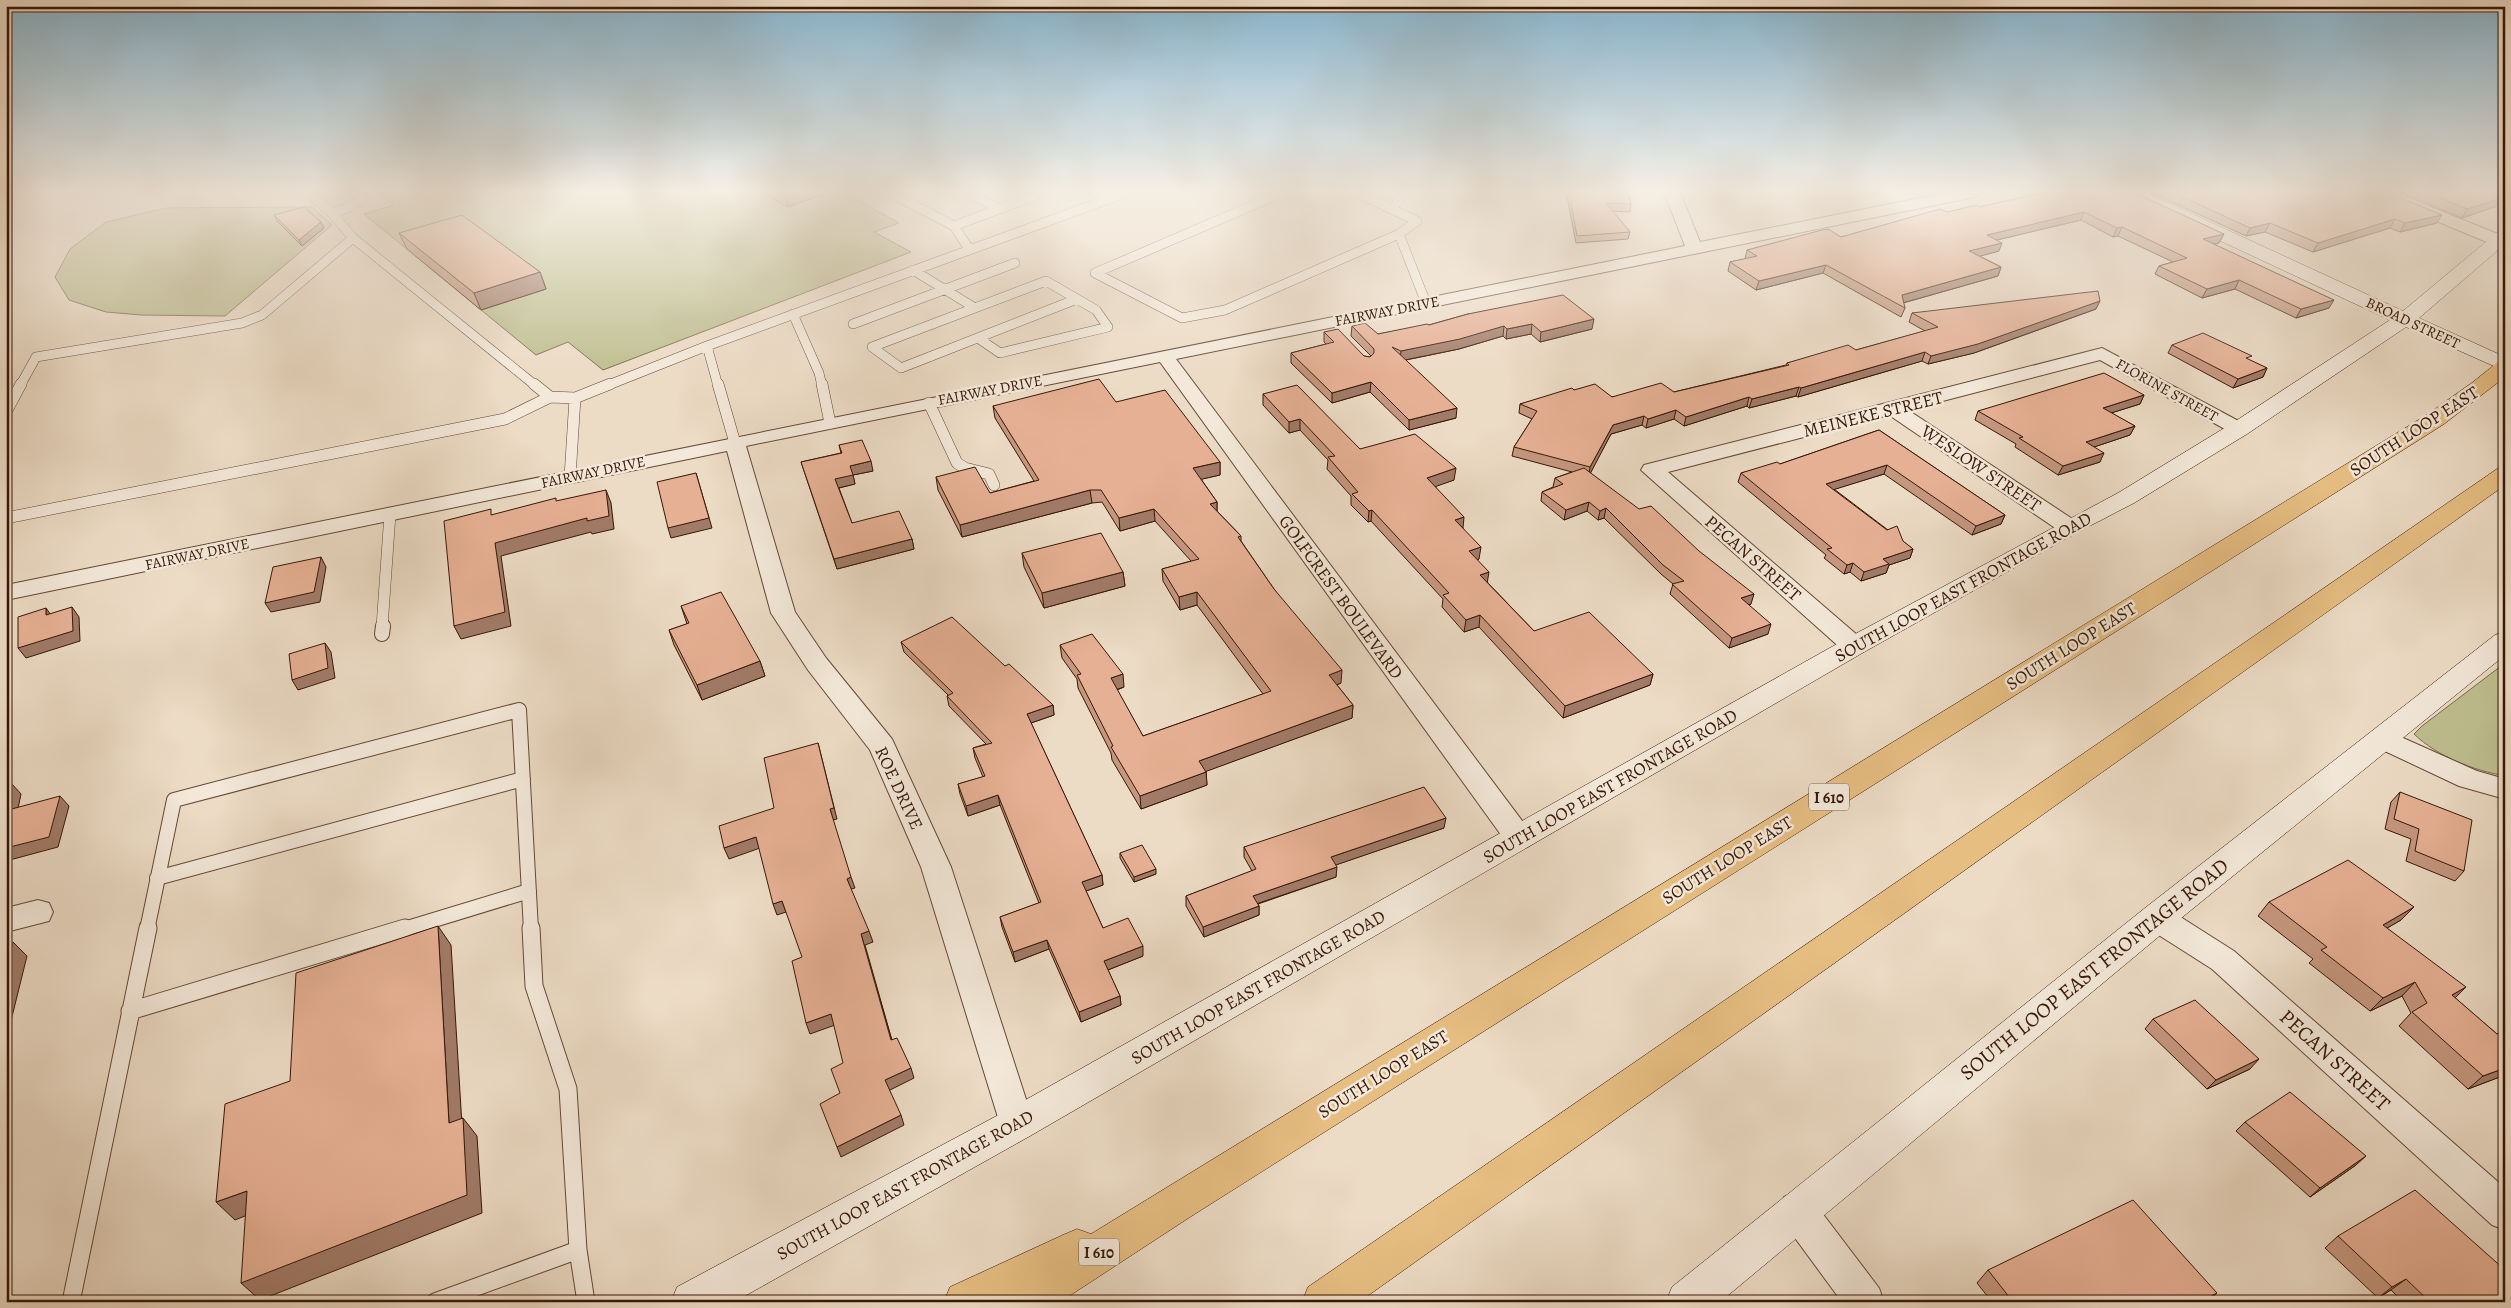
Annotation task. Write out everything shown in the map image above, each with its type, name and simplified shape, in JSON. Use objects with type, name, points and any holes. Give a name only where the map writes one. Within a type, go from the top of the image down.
[{"type":"highway","name":"SOUTH LOOP EAST","points":[[1022,1302],[1176,1203],[2394,445],[2480,387],[2505,366]]},
{"type":"highway","points":[[1323,1302],[2505,474]]},
{"type":"highway","points":[[965,1302],[1176,1203]]},
{"type":"main road","name":"BROAD STREET","points":[[2262,253],[2505,366]]},
{"type":"main road","name":"SOUTH LOOP EAST FRONTAGE ROAD","points":[[692,1302],[1016,1124],[1854,646],[2069,527],[2126,498],[2240,430],[2405,319],[2484,253]]},
{"type":"main road","name":"SOUTH LOOP EAST FRONTAGE ROAD","points":[[1687,1302],[1797,1210],[2157,918],[2505,641]]},
{"type":"street","name":"FAIRWAY DRIVE","points":[[6,593],[1164,355],[1333,326],[1426,303],[1680,253]]},
{"type":"street","name":"FLORINE STREET","points":[[2094,356],[2102,354],[2240,430]]},
{"type":"street","name":"GOLFCREST BOULEVARD","points":[[1164,355],[1519,838]]},
{"type":"street","name":"MEINEKE STREET","points":[[1652,470],[2094,356]]},
{"type":"street","name":"WESLOW STREET","points":[[1893,409],[2069,527]]},
{"type":"street","name":"ROE DRIVE","points":[[735,443],[783,613],[818,664],[882,746],[936,867],[1016,1124]]},
{"type":"street","name":"PECAN STREET","points":[[1652,470],[1854,646]]},
{"type":"street","points":[[2383,739],[2469,779],[2505,789]]},
{"type":"street","points":[[6,920],[38,912]]},
{"type":"street","name":"PECAN STREET","points":[[2157,918],[2223,960],[2505,1212]]},
{"type":"street","points":[[1797,1210],[1865,1302]]},
{"type":"lane","points":[[6,412],[36,357],[242,323],[262,315],[335,253]]},
{"type":"lane","points":[[372,253],[550,396]]},
{"type":"lane","points":[[6,518],[505,419],[550,396],[575,398],[707,346],[958,253]]},
{"type":"lane","points":[[1142,253],[1095,273],[1182,318],[1225,310],[1355,253]]},
{"type":"lane","points":[[1406,253],[1426,303]]},
{"type":"lane","points":[[853,324],[1015,263]]},
{"type":"lane","points":[[913,270],[975,308]]},
{"type":"lane","points":[[978,338],[1000,352],[1108,328],[1096,310],[1046,281],[872,347],[901,368],[1077,299]]},
{"type":"lane","points":[[793,314],[819,373],[830,423]]},
{"type":"lane","points":[[707,346],[735,443]]},
{"type":"lane","points":[[570,477],[575,398]]},
{"type":"lane","points":[[930,403],[957,463],[964,469],[989,474],[994,485]]},
{"type":"lane","points":[[382,634],[390,514]]},
{"type":"lane","points":[[71,1302],[174,800],[519,710],[534,986],[568,1089],[578,1250],[586,1302]]},
{"type":"lane","points":[[157,878],[523,779]]},
{"type":"lane","points":[[130,1011],[529,891]]},
{"type":"lane","points":[[435,1302],[578,1250]]},
{"type":"green space","points":[[68,253],[299,253],[225,316],[141,315],[106,312],[69,300],[55,277]]},
{"type":"green space","points":[[412,253],[908,253],[603,370],[568,342],[536,355]]},
{"type":"green space","points":[[2505,663],[2505,776],[2468,766],[2445,756],[2414,734],[2422,726]]},
{"type":"building","points":[[424,253],[514,253],[540,272],[474,293]]},
{"type":"building","points":[[1752,253],[1973,253],[2001,267],[1902,295],[1905,308],[1826,265],[1759,281],[1730,262],[1757,256]]},
{"type":"building","points":[[2177,253],[2233,253],[2334,300],[2301,309],[2239,280],[2207,289],[2159,266],[2187,258]]},
{"type":"building","points":[[2098,291],[2100,301],[1978,344],[1931,356],[1925,352],[1801,388],[1752,399],[1749,397],[1686,417],[1676,410],[1648,419],[1644,416],[1613,425],[1590,467],[1514,447],[1537,411],[1520,404],[1572,388],[1574,390],[1595,384],[1612,397],[1661,383],[1674,392],[1789,365],[1787,363],[1848,345],[1856,350],[1938,327],[1912,313]]},
{"type":"building","points":[[1563,295],[1594,319],[1541,332],[1532,324],[1507,329],[1504,326],[1460,339],[1401,351],[1392,347],[1457,408],[1409,420],[1371,382],[1332,393],[1291,353],[1334,342],[1324,332],[1338,329],[1364,356],[1370,357],[1374,353],[1374,349],[1352,326],[1365,323],[1378,334],[1429,325],[1468,314]]},
{"type":"building","points":[[2203,333],[2252,356],[2246,358],[2267,368],[2238,379],[2172,345]]},
{"type":"building","points":[[2104,373],[2144,395],[2103,408],[2135,426],[2086,442],[2104,453],[2063,466],[2019,438],[2023,437],[1978,411]]},
{"type":"building","points":[[1099,379],[1116,402],[1165,390],[1220,462],[1193,468],[1217,502],[1210,504],[1241,536],[1238,537],[1274,589],[1342,670],[1329,675],[1353,705],[1199,761],[1206,772],[1140,796],[1111,747],[1113,746],[1077,675],[1081,674],[1060,645],[1092,634],[1123,674],[1111,678],[1143,736],[1271,691],[1197,592],[1179,597],[1162,569],[1199,559],[1154,509],[1119,518],[1101,490],[1090,490],[960,525],[936,477],[975,467],[990,493],[1039,480],[993,406]]},
{"type":"building","points":[[1297,385],[1360,449],[1415,434],[1456,468],[1427,478],[1464,517],[1455,520],[1481,547],[1469,551],[1489,572],[1480,575],[1534,631],[1589,612],[1653,674],[1565,706],[1480,615],[1466,620],[1443,595],[1449,593],[1372,510],[1369,511],[1352,494],[1358,492],[1328,457],[1335,456],[1300,419],[1289,422],[1263,394]]},
{"type":"building","points":[[1879,430],[2005,515],[1976,526],[1887,465],[1826,484],[1887,530],[1897,526],[1903,541],[1913,549],[1883,559],[1889,564],[1864,572],[1853,563],[1847,565],[1827,549],[1832,548],[1741,473],[1777,462],[1780,464]]},
{"type":"building","points":[[862,440],[871,461],[850,466],[853,475],[835,479],[852,523],[899,511],[912,539],[834,559],[801,462],[842,453],[839,445]]},
{"type":"building","points":[[1584,468],[1639,509],[1651,506],[1699,551],[1754,594],[1741,598],[1771,624],[1732,638],[1672,584],[1684,581],[1663,565],[1606,508],[1600,511],[1589,502],[1566,510],[1542,492],[1563,484],[1555,478]]},
{"type":"building","points":[[696,473],[709,518],[668,528],[657,482]]},
{"type":"building","points":[[606,490],[609,516],[587,521],[587,518],[495,543],[505,612],[454,626],[444,521],[491,509],[491,515],[556,498],[556,501]]},
{"type":"building","points":[[1101,533],[1123,572],[1042,593],[1022,553]]},
{"type":"building","points":[[321,557],[314,592],[265,603],[273,567]]},
{"type":"building","points":[[721,592],[760,661],[697,685],[669,630],[689,623],[681,606]]},
{"type":"building","points":[[72,607],[73,631],[18,648],[18,617],[46,608],[46,615]]},
{"type":"building","points":[[952,617],[1005,666],[1009,664],[1053,705],[1027,714],[1102,875],[1082,882],[1103,928],[1128,918],[1143,946],[1104,961],[1120,996],[1079,1012],[1047,940],[1013,952],[1000,917],[1041,902],[998,795],[966,806],[958,784],[985,776],[973,748],[992,743],[947,696],[953,693],[901,642]]},
{"type":"building","points":[[325,643],[328,668],[292,680],[289,654]]},
{"type":"building","points":[[818,743],[834,808],[830,809],[851,877],[847,879],[869,931],[861,934],[891,1040],[897,1038],[911,1068],[885,1080],[901,1115],[837,1147],[820,1104],[840,1093],[831,1069],[843,1063],[831,1014],[806,1023],[792,961],[802,957],[782,901],[773,904],[756,837],[724,848],[719,826],[774,808],[764,758]]},
{"type":"building","points":[[12,784],[7,808],[6,809],[6,786]]},
{"type":"building","points":[[1424,787],[1446,818],[1331,857],[1337,867],[1253,896],[1259,906],[1203,927],[1186,896],[1256,869],[1244,847]]},
{"type":"building","points":[[2400,792],[2472,820],[2464,871],[2415,851],[2419,829],[2394,819]]},
{"type":"building","points":[[60,796],[49,837],[6,848],[6,816],[8,810]]},
{"type":"building","points":[[1142,845],[1156,869],[1134,877],[1120,853]]},
{"type":"building","points":[[2348,860],[2414,907],[2383,925],[2466,987],[2452,995],[2497,1034],[2505,1031],[2505,1068],[2483,1076],[2412,1012],[2427,1003],[2415,982],[2383,998],[2321,950],[2327,947],[2269,902]]},
{"type":"building","points":[[438,926],[449,1123],[463,1118],[467,1195],[241,1283],[247,1191],[216,1202],[225,1104],[290,1081],[296,973]]},
{"type":"building","points":[[13,942],[6,970],[6,945]]},
{"type":"building","points":[[2195,1000],[2259,1059],[2216,1080],[2153,1019]]},
{"type":"building","points":[[2290,1092],[2366,1156],[2320,1188],[2245,1122]]},
{"type":"building","points":[[2415,1190],[2505,1270],[2505,1302],[2430,1302],[2406,1279],[2392,1287],[2338,1236]]},
{"type":"building","points":[[2133,1200],[2217,1293],[2200,1302],[2013,1302],[1988,1270]]}]
